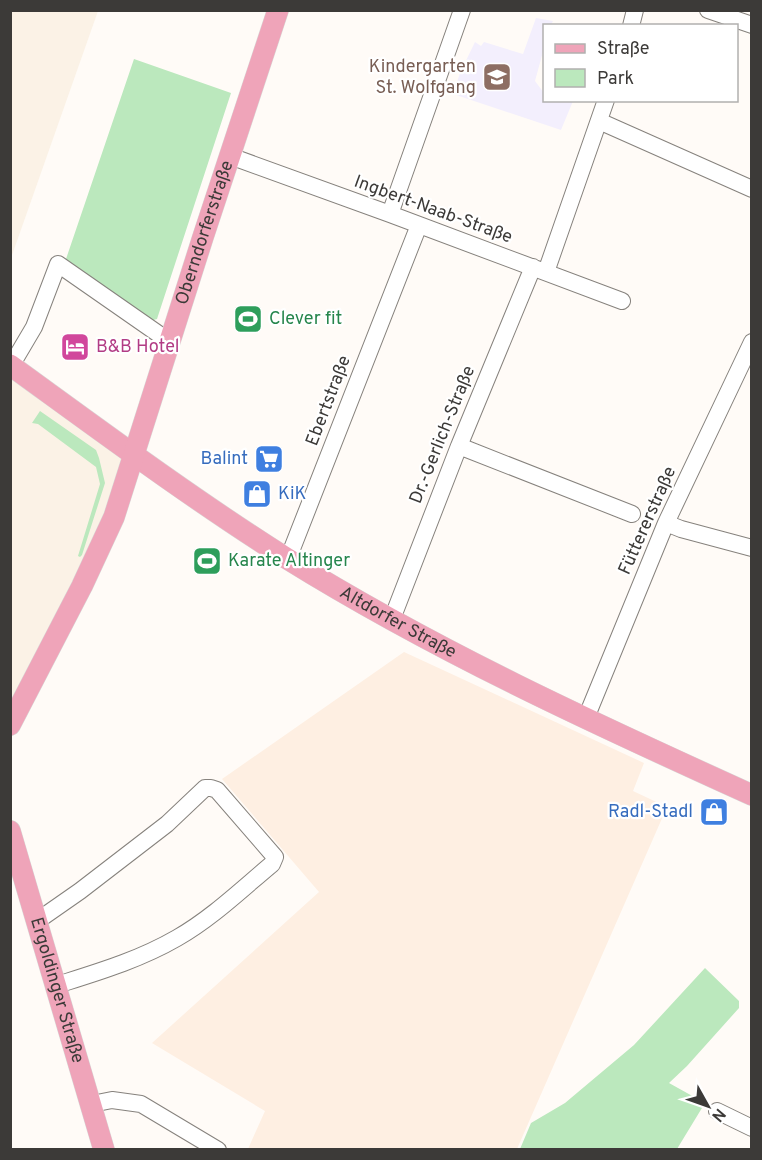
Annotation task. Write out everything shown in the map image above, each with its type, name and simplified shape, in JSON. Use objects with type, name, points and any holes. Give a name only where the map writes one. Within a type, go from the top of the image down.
[{"type":"main road","name":"Oberndorferstraße","points":[[135,455],[278,10]]},
{"type":"main road","name":"Altdorfer Straße","points":[[11,366],[215,512],[288,559],[392,619],[506,680],[646,748],[752,795]]},
{"type":"main road","points":[[10,725],[82,586],[114,518],[135,455]]},
{"type":"main road","name":"Ergoldinger Straße","points":[[10,831],[104,1149]]},
{"type":"street","points":[[390,214],[462,10]]},
{"type":"street","points":[[708,10],[752,24]]},
{"type":"street","name":"Dr.-Gerlich-Straße","points":[[392,619],[459,447],[539,270],[600,121],[605,102]]},
{"type":"street","points":[[600,121],[752,189]]},
{"type":"street","name":"Ingbert-Naab-Straße","points":[[230,156],[622,301]]},
{"type":"street","name":"Ebertstraße","points":[[288,559],[419,225]]},
{"type":"street","points":[[11,366],[34,327],[58,264],[170,342]]},
{"type":"street","name":"Füttererstraße","points":[[585,718],[666,523],[747,362],[752,342]]},
{"type":"street","points":[[459,447],[632,514]]},
{"type":"street","points":[[666,523],[752,548]]},
{"type":"street","points":[[37,921],[167,824],[205,788],[217,790],[274,855],[275,860],[222,906],[179,937],[142,956],[57,985]]},
{"type":"street","points":[[92,1104],[112,1100],[141,1104],[218,1149]]},
{"type":"street","points":[[717,1111],[752,1128]]},
{"type":"shaded area","points":[[10,11],[98,11],[11,258]]},
{"type":"shaded area","name":"Kindergarten St. Wolfgang","points":[[536,18],[553,21],[552,24],[543,24],[543,52],[535,81],[543,92],[543,102],[573,102],[561,130],[453,94],[475,42],[481,46],[484,42],[523,54]]},
{"type":"shaded area","points":[[11,365],[133,453],[11,726]]},
{"type":"shaded area","points":[[404,652],[644,763],[633,791],[667,807],[517,1149],[248,1149],[265,1111],[152,1043],[319,892],[222,779]]},
{"type":"green space","points":[[134,59],[231,93],[157,319],[150,321],[66,259]]},
{"type":"green space","points":[[40,411],[96,450],[99,458],[105,483],[80,557],[78,556],[100,484],[96,467],[38,424],[32,423]]},
{"type":"green space","points":[[705,968],[739,1001],[739,1008],[669,1083],[705,1103],[677,1149],[520,1149],[531,1123],[565,1103],[634,1045]]},
{"type":"place","name":"Kindergarten St. Wolfgang","points":[[497,77]]},
{"type":"place","name":"Clever fit","points":[[248,319]]},
{"type":"place","name":"B&B Hotel","points":[[75,347]]},
{"type":"place","name":"Balint","points":[[269,459]]},
{"type":"place","name":"KiK","points":[[257,494]]},
{"type":"place","name":"Karate Altinger","points":[[207,561]]},
{"type":"place","name":"Radl-Stadl","points":[[714,812]]}]
